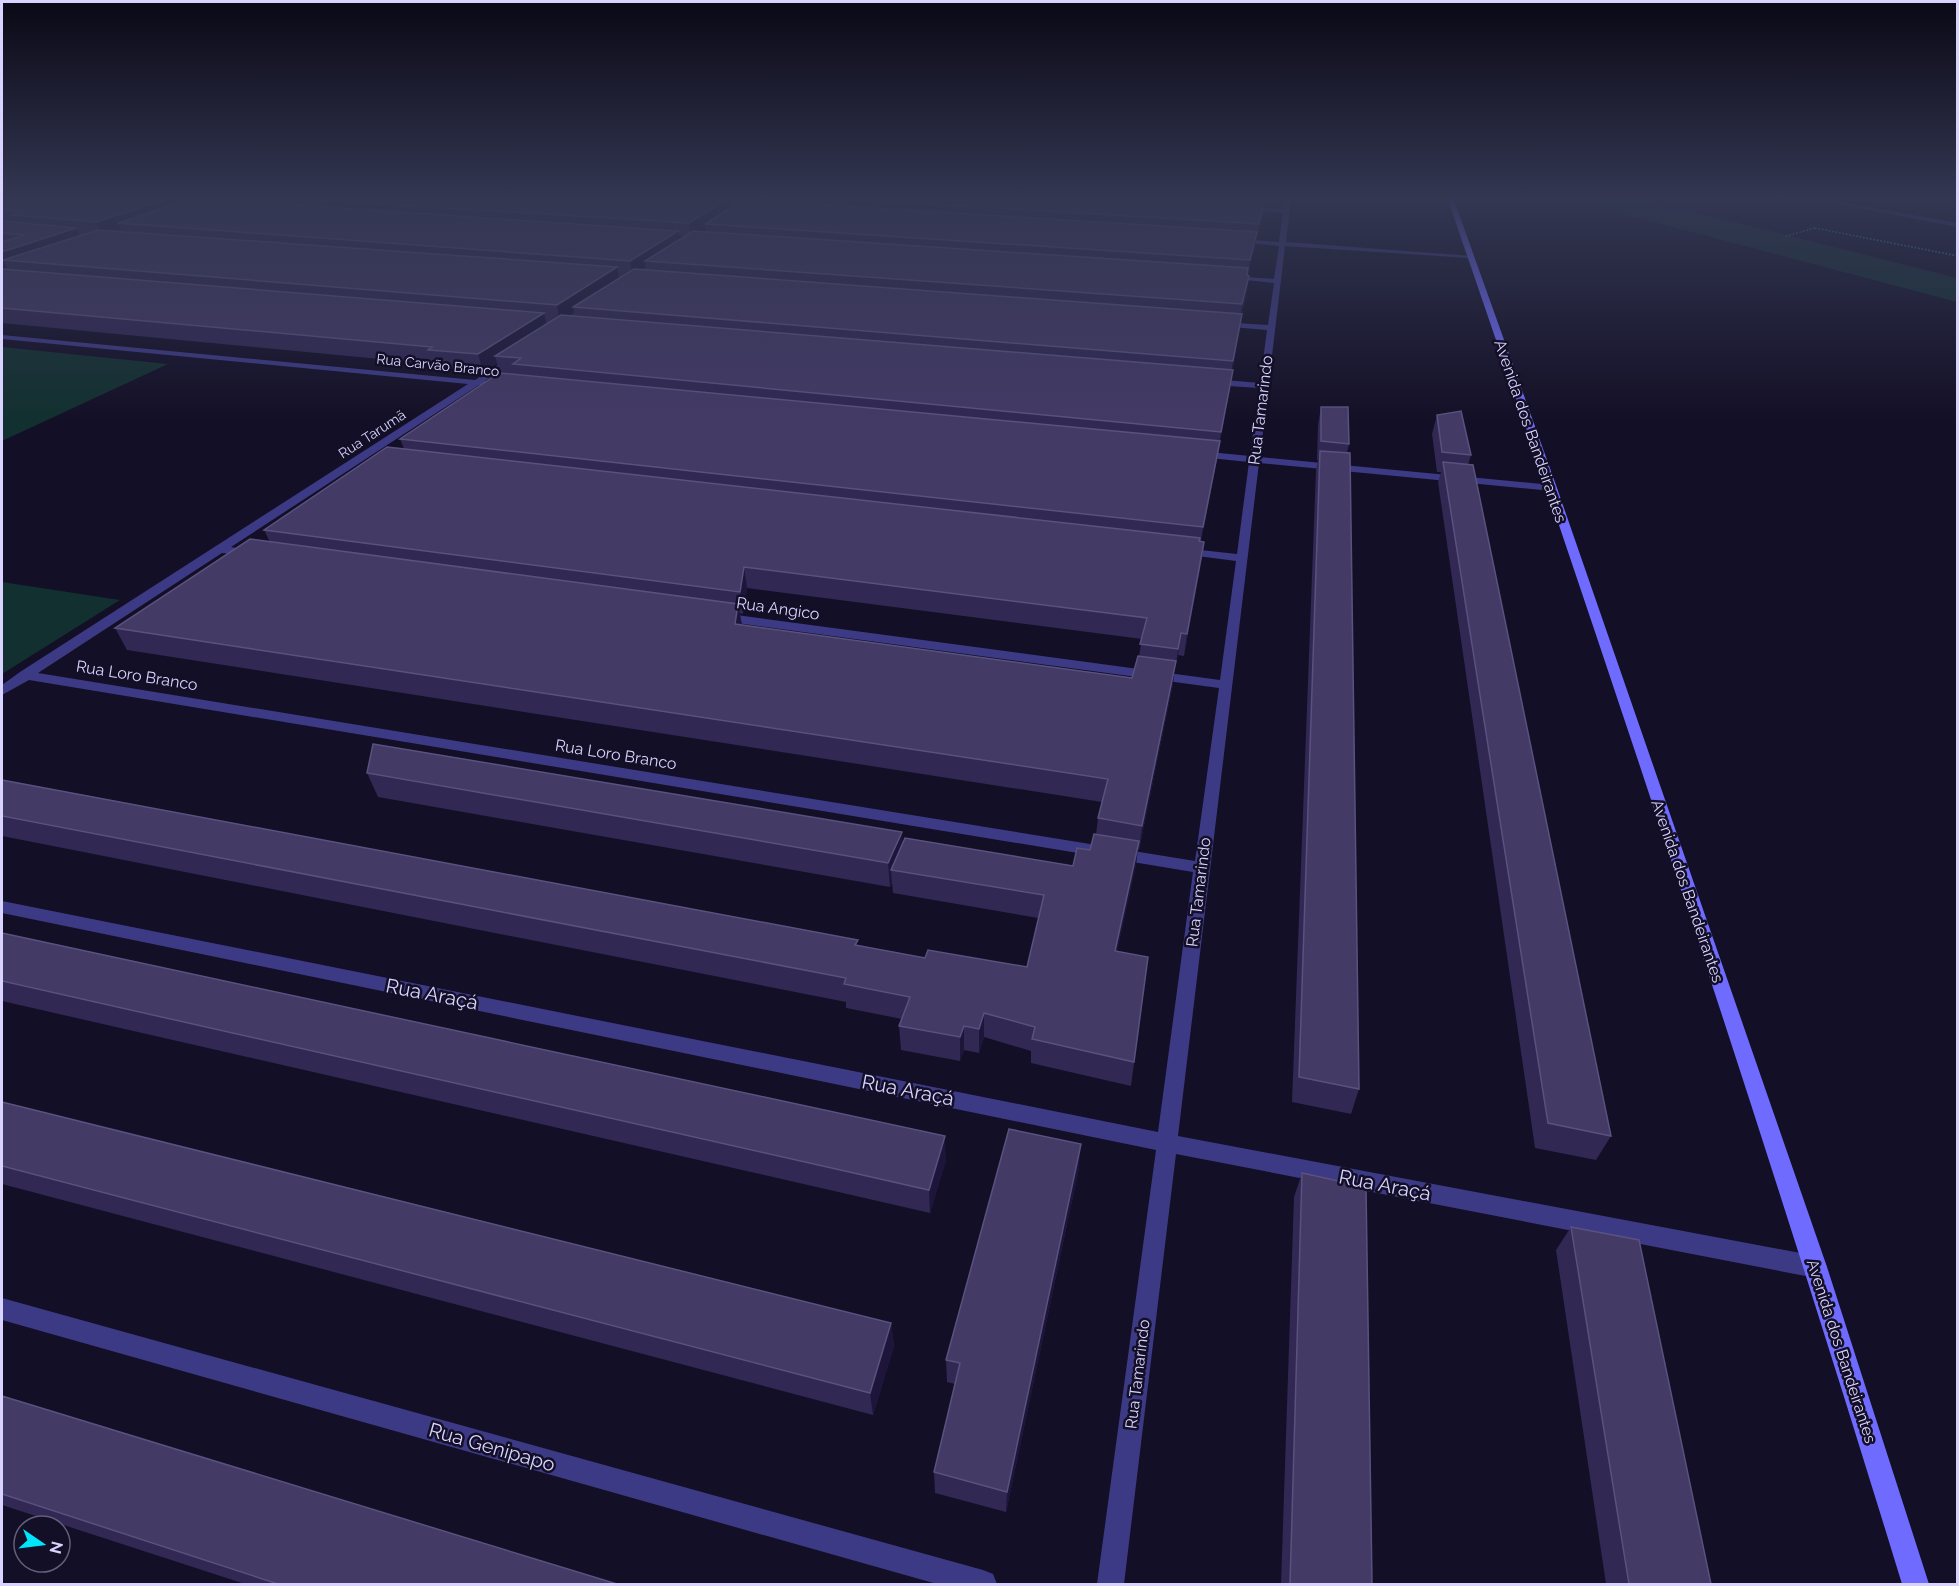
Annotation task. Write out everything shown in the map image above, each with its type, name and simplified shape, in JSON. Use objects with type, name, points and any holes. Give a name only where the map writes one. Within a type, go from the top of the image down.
[{"type":"street","name":"Rua Tamarindo","points":[[1110,1584],[1278,274]]},
{"type":"street","name":"Avenida dos Bandeirantes","points":[[1475,274],[1552,488],[1816,1268],[1916,1584]]},
{"type":"street","points":[[1218,277],[1277,281]]},
{"type":"street","points":[[1212,324],[1271,328]]},
{"type":"street","name":"Rua Carvão Branco","points":[[2,337],[511,386]]},
{"type":"street","name":"Rua Tarumã","points":[[2,690],[525,351]]},
{"type":"street","points":[[1204,381],[1264,386]]},
{"type":"street","points":[[1183,453],[1552,488]]},
{"type":"street","points":[[359,459],[382,461]]},
{"type":"street","points":[[219,549],[267,555]]},
{"type":"street","points":[[1171,550],[1242,558]]},
{"type":"street","name":"Rua Angico","points":[[704,615],[1225,685]]},
{"type":"street","name":"Rua Loro Branco","points":[[25,675],[1202,868]]},
{"type":"street","name":"Rua Araçá","points":[[2,907],[1166,1143],[1816,1268]]},
{"type":"street","name":"Rua Genipapo","points":[[2,1310],[983,1584]]},
{"type":"green space","points":[[1851,274],[1941,274],[1957,278],[1957,302]]},
{"type":"green space","points":[[2,347],[168,364],[2,441]]},
{"type":"green space","points":[[2,582],[120,600],[2,674]]},
{"type":"building","points":[[2,274],[64,274],[544,313],[478,354],[428,350],[432,347],[2,308]]},
{"type":"building","points":[[176,274],[606,274],[557,305]]},
{"type":"building","points":[[626,274],[702,274],[1242,314],[1233,361],[573,307]]},
{"type":"building","points":[[826,274],[1247,274],[1249,276],[1242,304]]},
{"type":"building","points":[[561,315],[1233,370],[1221,432],[513,364],[521,358],[495,356]]},
{"type":"building","points":[[499,373],[1220,441],[1203,527],[400,439]]},
{"type":"building","points":[[1321,407],[1348,407],[1349,444],[1321,441]]},
{"type":"building","points":[[1461,411],[1471,455],[1442,452],[1437,415]]},
{"type":"building","points":[[387,447],[1200,538],[1199,541],[1204,542],[1187,634],[1181,633],[1178,649],[1140,644],[1147,618],[744,567],[740,592],[264,530]]},
{"type":"building","points":[[1320,451],[1350,453],[1359,1089],[1299,1077]]},
{"type":"building","points":[[1443,462],[1473,465],[1611,1136],[1548,1123]]},
{"type":"building","points":[[250,539],[738,604],[735,624],[1132,678],[1138,656],[1176,661],[1142,826],[1098,818],[1108,779],[115,628]]},
{"type":"building","points":[[373,744],[902,832],[888,863],[367,773]]},
{"type":"building","points":[[2,780],[858,940],[855,945],[925,958],[928,950],[1027,967],[1044,895],[891,870],[905,838],[1073,866],[1077,848],[1090,850],[1094,834],[1139,841],[1115,951],[1148,957],[1134,1062],[1032,1039],[1035,1027],[984,1013],[979,1029],[964,1026],[960,1037],[899,1026],[910,997],[844,984],[846,978],[2,816]]},
{"type":"building","points":[[2,933],[945,1136],[929,1190],[2,981]]},
{"type":"building","points":[[2,1102],[891,1323],[870,1393],[2,1166]]},
{"type":"building","points":[[1009,1129],[1081,1144],[1007,1492],[934,1472],[960,1363],[946,1360]]},
{"type":"building","points":[[1302,1173],[1366,1187],[1372,1584],[1290,1584]]},
{"type":"building","points":[[1571,1227],[1639,1240],[1711,1584],[1629,1584]]},
{"type":"building","points":[[2,1396],[617,1584],[278,1584],[72,1517],[72,1514],[63,1514],[2,1494]]}]
